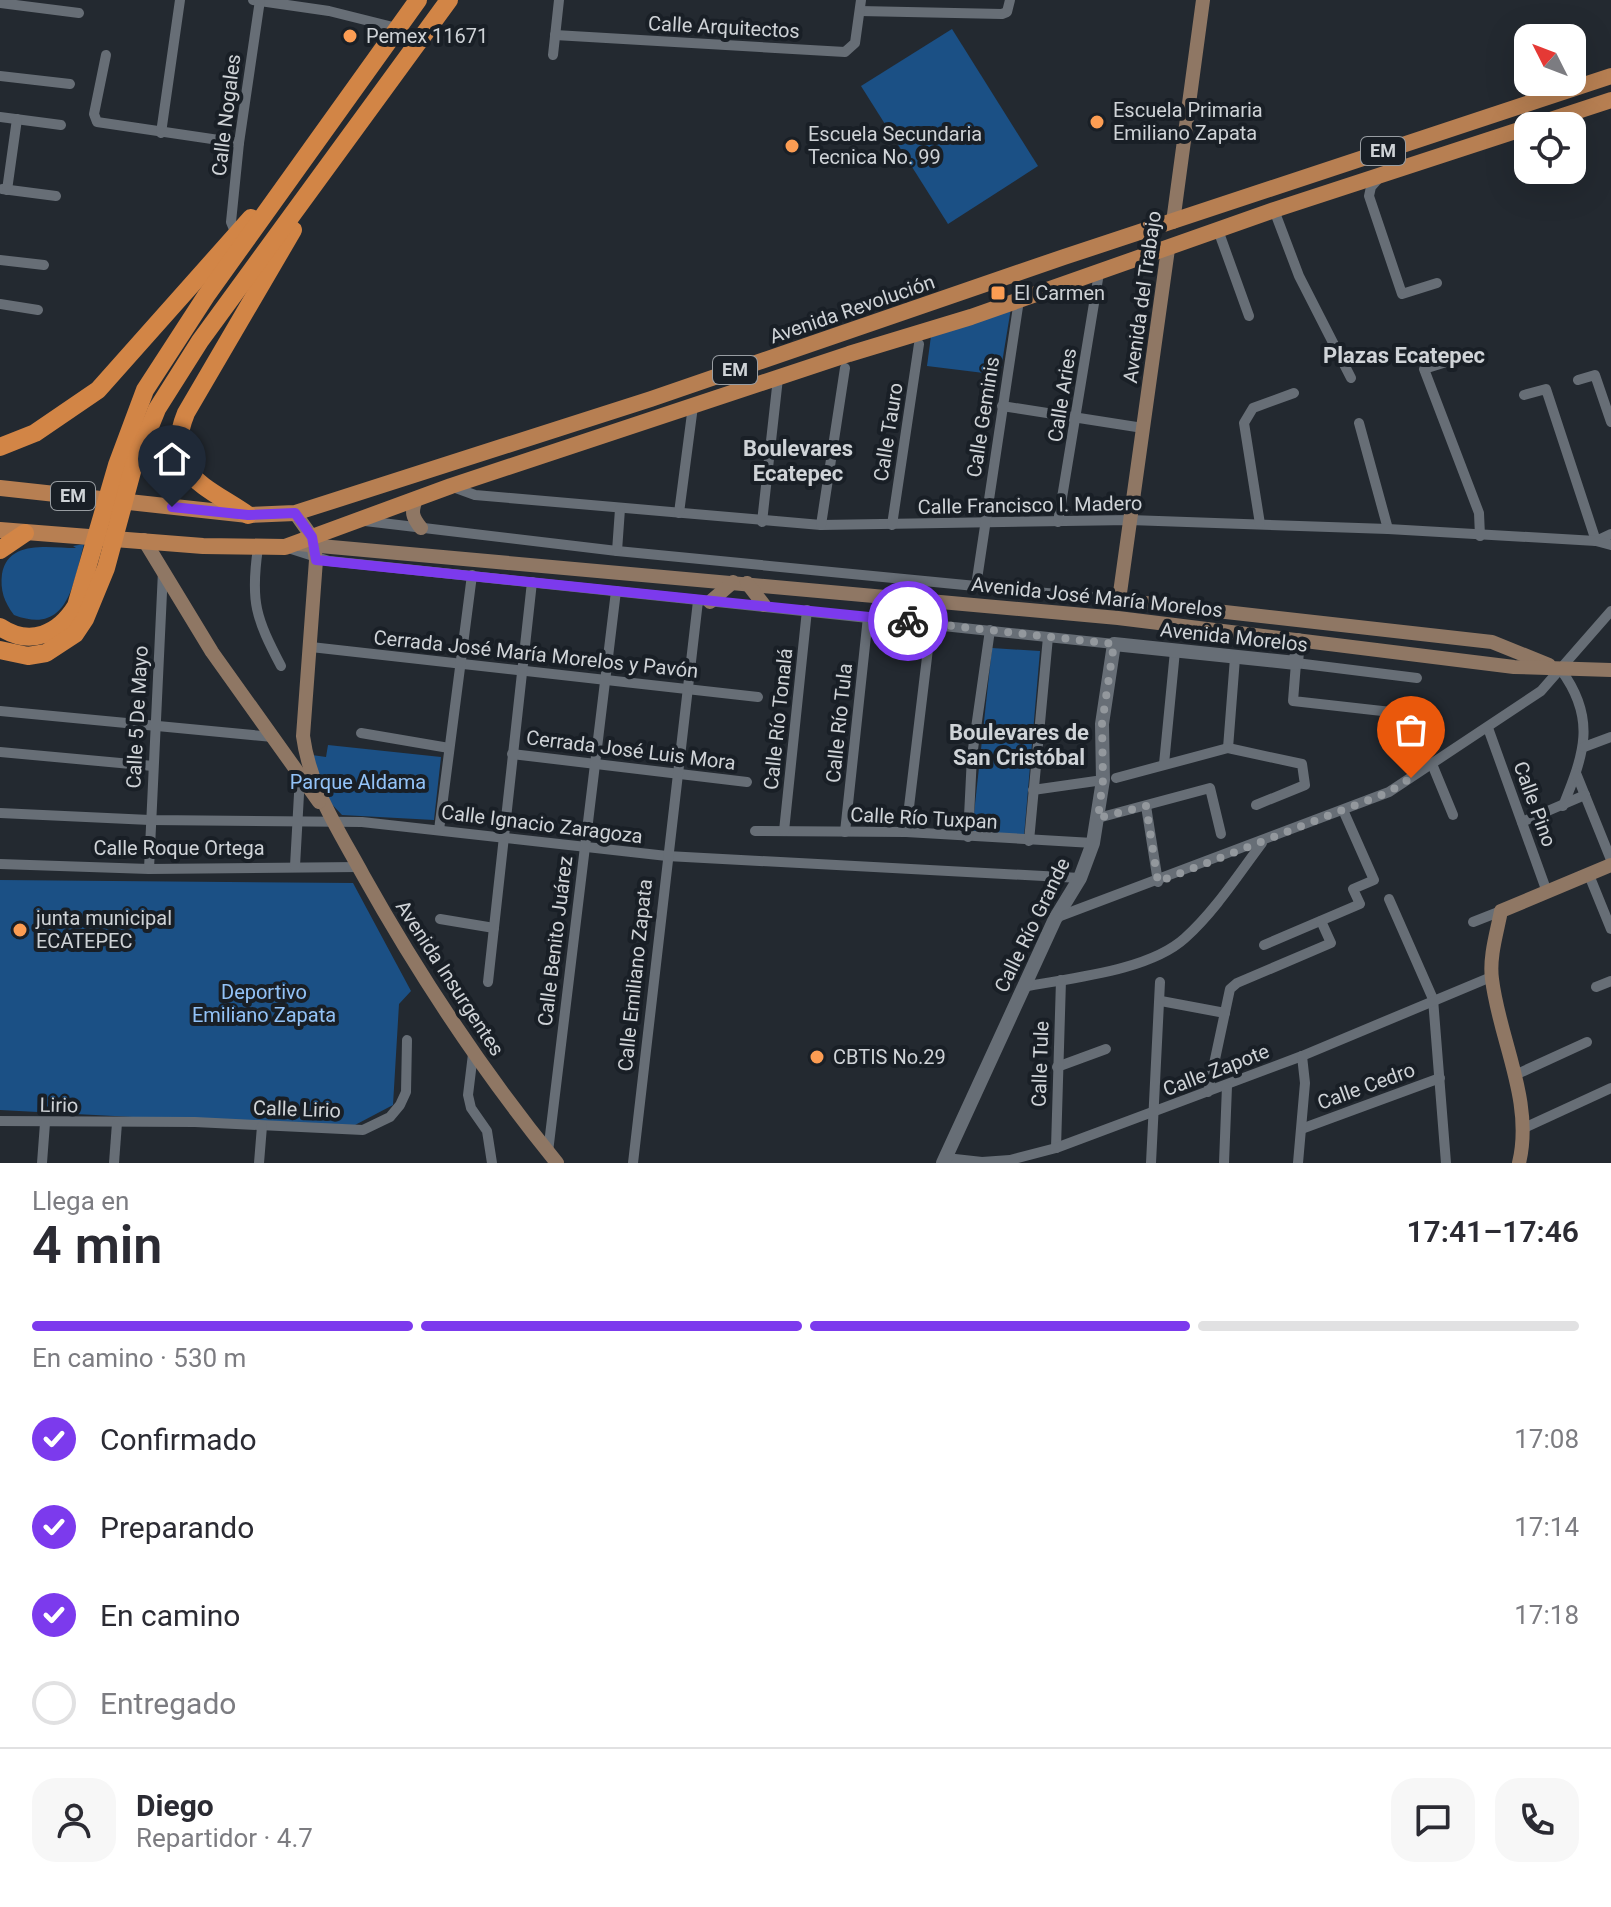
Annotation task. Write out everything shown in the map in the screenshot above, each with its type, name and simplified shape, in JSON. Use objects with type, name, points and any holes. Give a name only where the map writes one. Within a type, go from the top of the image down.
[{"type":"highway","points":[[0,650],[28,656],[46,653],[75,634],[85,619],[145,390],[168,349],[418,0]]},
{"type":"highway","points":[[125,466],[193,352],[449,0]]},
{"type":"highway","points":[[1,446],[65,415],[98,390],[291,174]]},
{"type":"highway","points":[[248,515],[201,487],[191,476],[180,453],[179,434],[186,413],[283,251],[314,185]]},
{"type":"highway","points":[[0,550],[25,533]]},
{"type":"highway","points":[[0,627],[19,636],[32,637],[55,631],[68,620],[97,568]]},
{"type":"main road","name":"Avenida del Trabajo","points":[[1173,222],[1203,0]]},
{"type":"main road","name":"Avenida Revolución","points":[[0,488],[248,515],[295,513],[651,399],[1611,76]]},
{"type":"main road","name":"Avenida Revolución","points":[[1575,112],[1611,100]]},
{"type":"main road","name":"Avenida Revolución","points":[[0,530],[258,548],[289,546],[313,540],[357,520],[451,486],[1019,300],[1274,210],[1514,132]]},
{"type":"main road","name":"Avenida del Trabajo","points":[[1119,600],[1168,249]]},
{"type":"main road","points":[[416,499],[412,509],[413,519],[421,528]]},
{"type":"main road","name":"Avenida Insurgentes","points":[[295,513],[313,540],[316,560],[303,736],[305,753],[322,805],[404,948],[473,1054],[553,1158]]},
{"type":"main road","name":"Avenida Insurgentes","points":[[144,540],[164,567],[212,652],[311,795],[322,805]]},
{"type":"main road","name":"Avenida José María Morelos","points":[[313,540],[1118,618],[1514,667],[1611,670]]},
{"type":"main road","points":[[704,602],[740,582],[764,605]]},
{"type":"main road","name":"Avenida José María Morelos","points":[[1119,600],[1492,642],[1561,670]]},
{"type":"main road","points":[[1118,618],[1179,608]]},
{"type":"main road","points":[[273,737],[303,736]]},
{"type":"main road","points":[[1519,1163],[1522,1129],[1515,1075],[1491,977],[1501,911],[1589,875],[1611,862]]},
{"type":"street","points":[[161,133],[180,0]]},
{"type":"street","points":[[258,0],[329,11],[397,28]]},
{"type":"street","name":"Calle Nogales","points":[[236,234],[231,222],[258,0]]},
{"type":"street","points":[[553,55],[559,0]]},
{"type":"street","points":[[861,6],[1002,14],[1007,12],[1010,0]]},
{"type":"street","points":[[0,3],[79,13]]},
{"type":"street","name":"Calle Arquitectos","points":[[555,35],[845,52],[855,43],[861,6]]},
{"type":"street","points":[[106,55],[94,114],[97,122],[239,143]]},
{"type":"street","points":[[0,76],[70,84]]},
{"type":"street","points":[[0,117],[61,125]]},
{"type":"street","points":[[17,119],[3,189],[56,196]]},
{"type":"street","points":[[1382,175],[1374,181],[1369,196],[1402,294],[1437,283]]},
{"type":"street","points":[[1341,189],[1369,196]]},
{"type":"street","points":[[1274,210],[1299,276],[1351,378]]},
{"type":"street","name":"Avenida del Trabajo","points":[[1168,249],[1173,222]]},
{"type":"street","points":[[1218,230],[1249,316]]},
{"type":"street","points":[[0,260],[44,265]]},
{"type":"street","name":"Calle Aries","points":[[1058,522],[1099,273]]},
{"type":"street","name":"Calle Geminis","points":[[976,586],[1019,300]]},
{"type":"street","points":[[0,304],[38,310]]},
{"type":"street","name":"Calle Tauro","points":[[892,525],[919,344]]},
{"type":"street","points":[[1459,358],[1424,369],[1479,513],[1480,536]]},
{"type":"street","points":[[821,525],[845,368]]},
{"type":"street","points":[[1578,380],[1595,375],[1611,422]]},
{"type":"street","points":[[762,522],[778,378]]},
{"type":"street","points":[[1524,395],[1546,389],[1596,541],[1611,534]]},
{"type":"street","points":[[1260,524],[1244,423],[1253,408],[1294,393]]},
{"type":"street","points":[[679,513],[693,406]]},
{"type":"street","points":[[1002,406],[1143,428]]},
{"type":"street","points":[[1359,423],[1388,529]]},
{"type":"street","name":"Calle Francisco I. Madero","points":[[451,486],[475,495],[762,522],[892,525],[1130,520],[1388,529],[1596,541],[1611,545]]},
{"type":"street","points":[[617,551],[620,509]]},
{"type":"street","name":"Avenida José María Morelos","points":[[357,520],[617,551],[1119,600]]},
{"type":"street","name":"Avenida Morelos","points":[[289,546],[316,560],[704,602],[764,605],[1417,678]]},
{"type":"street","points":[[258,548],[252,586],[258,621],[281,666]]},
{"type":"street","name":"Calle 5 De Mayo","points":[[149,869],[164,567]]},
{"type":"street","points":[[439,830],[472,575]]},
{"type":"street","points":[[488,982],[501,840],[532,582]]},
{"type":"street","name":"Calle Benito Juárez","points":[[553,1158],[584,848],[616,591]]},
{"type":"street","name":"Calle Emiliano Zapata","points":[[633,1163],[687,689],[704,602]]},
{"type":"street","name":"Calle Río Tonalá","points":[[784,831],[807,610]]},
{"type":"street","points":[[1055,919],[1389,792],[1541,691],[1611,611]]},
{"type":"street","name":"Calle Río Tula","points":[[845,832],[868,617]]},
{"type":"street","points":[[906,832],[931,624]]},
{"type":"street","points":[[968,837],[972,756],[990,630]]},
{"type":"street","points":[[1029,841],[1048,637]]},
{"type":"street","points":[[1298,640],[1293,701],[1400,713]]},
{"type":"street","name":"Calle Río Grande","points":[[944,1161],[1055,919],[1080,878],[1093,843],[1110,779],[1102,724],[1114,644]]},
{"type":"street","name":"Cerrada José María Morelos y Pavón","points":[[311,647],[758,697]]},
{"type":"street","points":[[1164,764],[1175,651]]},
{"type":"street","points":[[1228,748],[1235,658]]},
{"type":"street","points":[[1561,670],[1579,701],[1584,723],[1584,747],[1563,806]]},
{"type":"street","points":[[0,711],[273,737]]},
{"type":"street","name":"Calle Pino","points":[[1488,728],[1547,892]]},
{"type":"street","points":[[361,733],[449,748]]},
{"type":"street","points":[[1584,747],[1611,737]]},
{"type":"street","points":[[1033,790],[1110,779],[1228,748],[1302,764],[1305,785],[1256,805]]},
{"type":"street","points":[[0,752],[153,766]]},
{"type":"street","name":"Cerrada José Luis Mora","points":[[512,754],[747,782]]},
{"type":"street","points":[[1432,764],[1453,815]]},
{"type":"street","points":[[1576,773],[1611,862]]},
{"type":"street","points":[[295,866],[300,775]]},
{"type":"street","points":[[1098,818],[1210,788],[1221,834]]},
{"type":"street","points":[[1522,822],[1585,795]]},
{"type":"street","points":[[1146,806],[1158,882]]},
{"type":"street","points":[[1264,945],[1360,904],[1353,889],[1374,880],[1343,810]]},
{"type":"street","name":"Calle Ignacio Zaragoza","points":[[0,813],[150,820],[331,820],[667,856],[1080,878]]},
{"type":"street","name":"Calle Río Tuxpan","points":[[755,831],[906,832],[1093,843]]},
{"type":"street","points":[[1023,987],[1145,960],[1184,940],[1262,842]]},
{"type":"street","name":"Calle Roque Ortega","points":[[0,864],[149,869],[359,867]]},
{"type":"street","points":[[1589,875],[1611,929]]},
{"type":"street","points":[[1389,899],[1433,999],[1446,1163]]},
{"type":"street","points":[[1473,922],[1501,911]]},
{"type":"street","points":[[440,919],[494,928]]},
{"type":"street","points":[[1208,1092],[1230,989],[1237,983],[1331,943],[1321,921]]},
{"type":"street","name":"Calle Zapote","points":[[944,1161],[1010,1160],[1056,1148],[1227,1086],[1491,977]]},
{"type":"street","name":"Calle Tule","points":[[1056,1148],[1061,980]]},
{"type":"street","points":[[1596,987],[1611,981]]},
{"type":"street","points":[[1151,1163],[1160,982]]},
{"type":"street","points":[[1161,1001],[1225,1013]]},
{"type":"street","name":"Calle Lirio","points":[[117,1123],[195,1122],[363,1130],[390,1117],[400,1105],[406,1092],[407,1040]]},
{"type":"street","points":[[1515,1075],[1587,1042]]},
{"type":"street","points":[[1057,1067],[1106,1049]]},
{"type":"street","points":[[473,1054],[468,1095],[471,1108],[487,1131],[492,1163]]},
{"type":"street","points":[[1298,1163],[1304,1128],[1302,1056]]},
{"type":"street","name":"Calle Cedro","points":[[1304,1128],[1440,1078]]},
{"type":"street","points":[[1224,1163],[1227,1086]]},
{"type":"street","points":[[1522,1129],[1611,1088]]},
{"type":"street","name":"Lirio","points":[[0,1121],[117,1123]]},
{"type":"street","points":[[42,1163],[45,1123]]},
{"type":"street","points":[[114,1163],[117,1123]]},
{"type":"street","points":[[259,1163],[262,1126]]},
{"type":"green space","points":[[952,29],[1038,166],[948,224],[861,86]]},
{"type":"green space","points":[[1011,308],[1000,375],[927,366],[931,336]]},
{"type":"green space","points":[[84,544],[72,589],[57,612],[47,618],[32,620],[14,615],[5,601],[2,585],[2,574],[12,555],[32,548],[76,548],[73,546]]},
{"type":"green space","points":[[992,648],[1040,651],[1024,836],[972,832]]},
{"type":"green space","name":"Parque Aldama","points":[[328,745],[441,757],[434,820],[342,815],[326,798],[312,755],[326,757]]},
{"type":"green space","name":"Deportivo Emiliano Zapata","points":[[0,880],[353,883],[411,991],[399,1004],[393,1105],[355,1125],[264,1124],[0,1110]]},
{"type":"way so far","points":[[908,621],[1114,644],[1102,724],[1103,780],[1098,818],[1146,806],[1158,882],[1389,792],[1411,778]]},
{"type":"place","name":"Pemex 11671","points":[[350,36]]},
{"type":"place","name":"Escuela Primaria Emiliano Zapata","points":[[1097,122]]},
{"type":"place","name":"Escuela Secundaria Tecnica No. 99","points":[[792,146]]},
{"type":"place","name":"El Carmen","points":[[998,293]]},
{"type":"place","name":"junta municipal ECATEPEC","points":[[20,930]]},
{"type":"place","name":"CBTIS No.29","points":[[817,1057]]},
{"type":"district","name":"Plazas Ecatepec","points":[[1404,355]]},
{"type":"district","name":"Boulevares Ecatepec","points":[[798,460]]},
{"type":"district","name":"Boulevares de San Cristóbal","points":[[1019,744]]},
{"type":"route","points":[[172,507],[248,515],[295,513],[312,537],[316,560],[908,621]]}]
